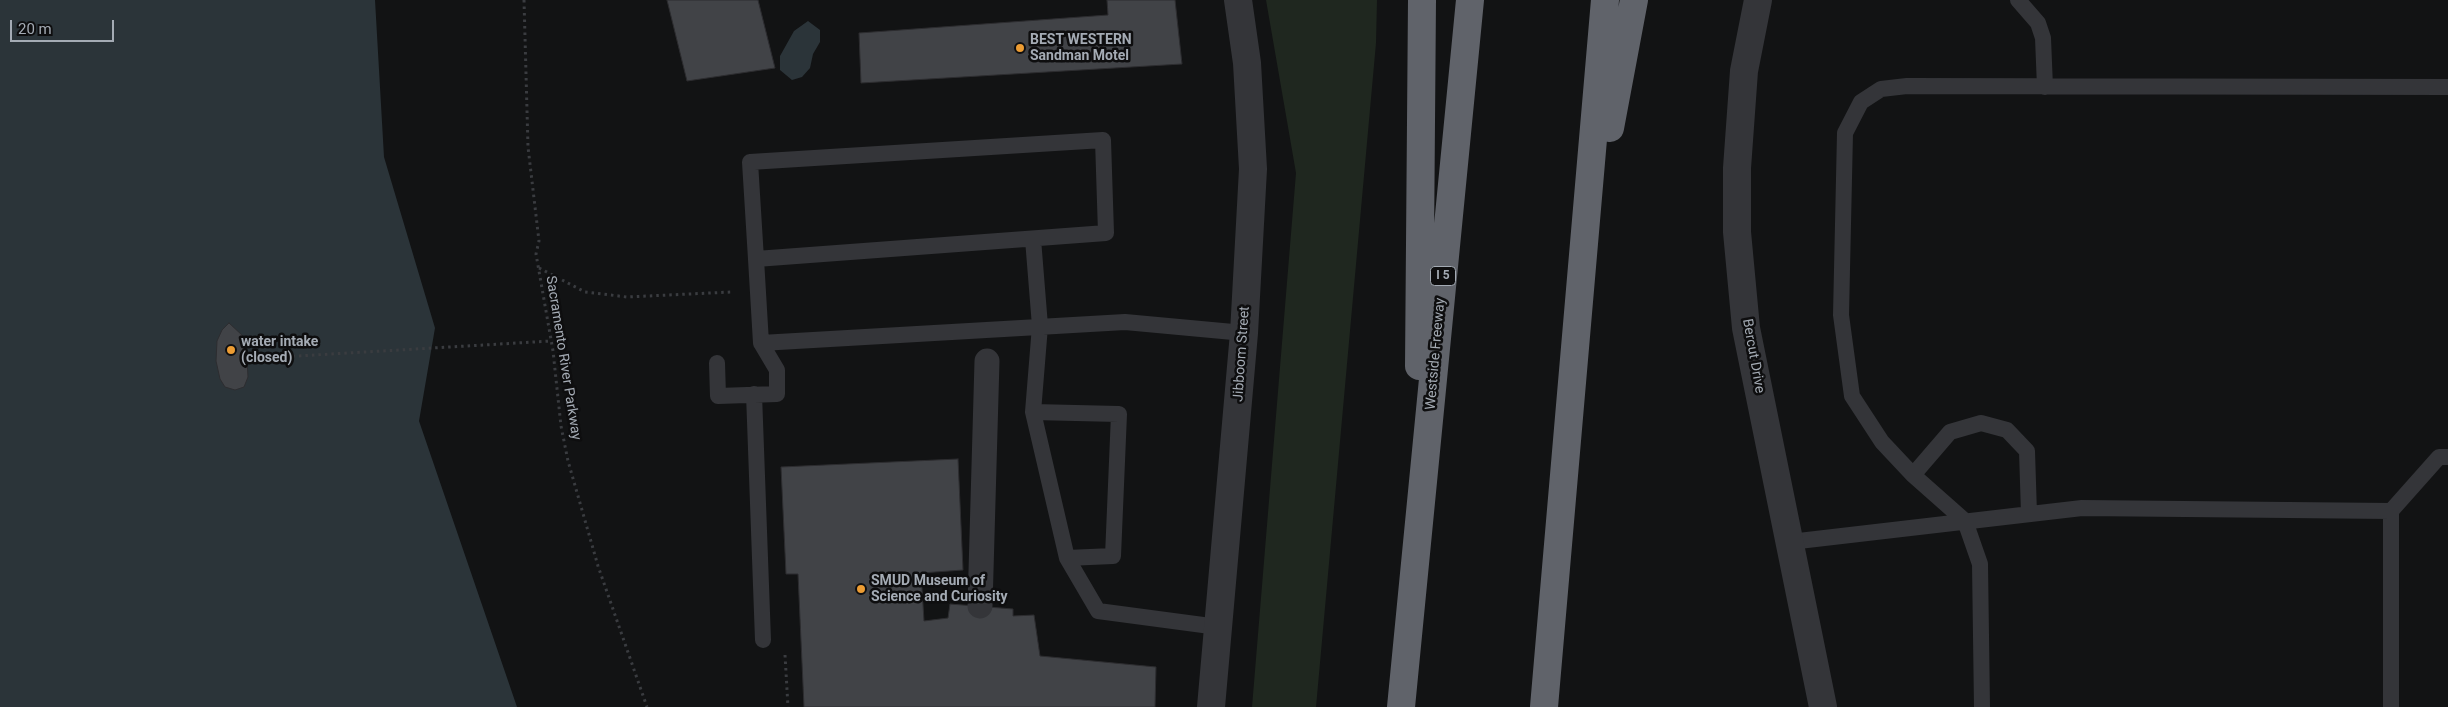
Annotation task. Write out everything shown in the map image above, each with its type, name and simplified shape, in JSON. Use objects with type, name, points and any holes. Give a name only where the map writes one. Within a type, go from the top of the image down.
[{"type":"highway","points":[[1417,553],[1422,0]]},
{"type":"highway","name":"Westside Freeway","points":[[1401,707],[1470,0]]},
{"type":"highway","points":[[1544,707],[1605,0]]},
{"type":"highway","points":[[1583,267],[1634,0]]},
{"type":"street","name":"Jibboom Street","points":[[1211,707],[1244,333],[1253,169],[1248,63],[1238,0]]},
{"type":"street","name":"Bercut Drive","points":[[1758,0],[1744,71],[1737,168],[1737,232],[1746,328],[1823,707]]},
{"type":"street","points":[[980,606],[987,362]]},
{"type":"lane","points":[[2018,0],[2038,23],[2043,38],[2045,87]]},
{"type":"lane","points":[[1982,707],[1980,564],[1965,521],[1913,475],[1882,442],[1852,396],[1841,315],[1845,134],[1861,102],[1881,89],[1907,86],[2448,87]]},
{"type":"lane","points":[[718,363],[718,396],[777,394],[777,370],[761,343],[750,162],[1102,140],[1106,233],[756,259]]},
{"type":"lane","points":[[1033,239],[1040,326],[1033,412],[1067,558],[1098,612],[1218,627]]},
{"type":"lane","points":[[761,343],[1125,322],[1244,333]]},
{"type":"lane","points":[[754,394],[763,640]]},
{"type":"lane","points":[[1033,412],[1119,414],[1113,556],[1067,558]]},
{"type":"lane","points":[[1913,475],[1950,432],[1981,423],[2007,430],[2027,451],[2029,514]]},
{"type":"lane","points":[[2391,707],[2391,511],[2439,457],[2448,457]]},
{"type":"lane","points":[[1790,542],[2082,508],[2391,511]]},
{"type":"path","name":"Sacramento River Parkway","points":[[524,0],[528,147],[539,241],[536,254],[551,341],[561,426],[568,461],[598,566],[648,707]]},
{"type":"path","points":[[538,267],[585,292],[627,297],[758,291]]},
{"type":"path","points":[[247,359],[551,341]]},
{"type":"path","points":[[763,640],[784,644],[788,707]]},
{"type":"shaded area","points":[[0,0],[375,0],[384,157],[435,328],[419,421],[517,707],[0,707]]},
{"type":"shaded area","points":[[1266,0],[1377,0],[1376,43],[1316,707],[1252,707],[1296,173]]},
{"type":"shaded area","points":[[808,21],[820,30],[820,42],[813,54],[810,68],[802,77],[792,80],[780,70],[780,56],[794,31]]},
{"type":"building","points":[[667,0],[758,0],[775,68],[687,81]]},
{"type":"building","name":"BEST WESTERN Sandman Motel","points":[[1107,0],[1175,0],[1182,64],[861,83],[859,33],[1108,15]]},
{"type":"building","name":"water intake (closed)","points":[[229,323],[243,336],[247,359],[248,377],[244,387],[235,390],[225,387],[220,379],[216,361],[217,341],[222,330]]},
{"type":"building","name":"SMUD Museum of Science and Curiosity","points":[[958,459],[963,570],[921,573],[924,621],[948,618],[950,604],[1013,609],[1013,616],[1034,615],[1040,656],[1156,667],[1155,707],[804,707],[798,574],[786,574],[781,467]]},
{"type":"place","name":"BEST WESTERN Sandman Motel","points":[[1020,48]]},
{"type":"place","name":"water intake (closed)","points":[[231,350]]},
{"type":"place","name":"SMUD Museum of Science and Curiosity","points":[[861,589]]}]
